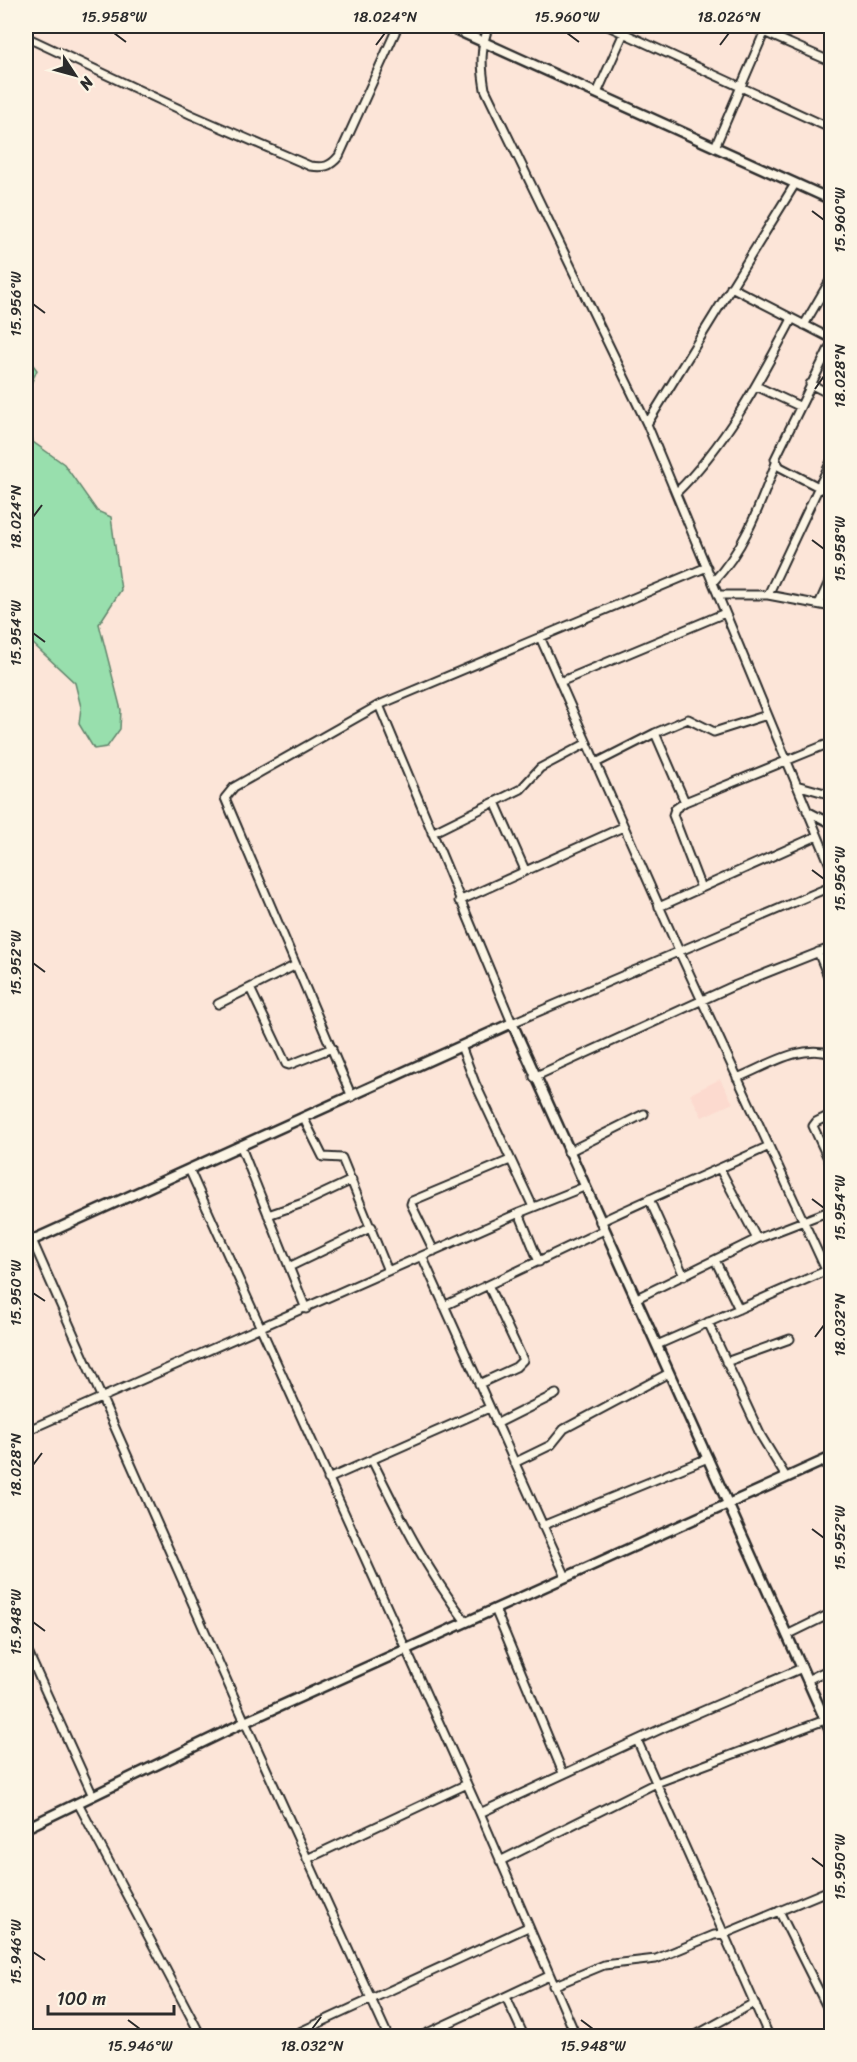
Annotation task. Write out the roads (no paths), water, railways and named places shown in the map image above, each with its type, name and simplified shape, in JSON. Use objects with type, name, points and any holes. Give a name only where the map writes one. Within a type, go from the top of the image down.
[{"type":"street","points":[[26,37],[192,115],[322,168],[333,163],[339,156],[398,26]]},
{"type":"street","points":[[448,26],[829,199],[831,188]]},
{"type":"street","points":[[489,26],[483,41],[481,65],[485,89],[647,424],[831,870]]},
{"type":"street","points":[[608,26],[831,129]]},
{"type":"street","points":[[597,93],[627,26]]},
{"type":"street","points":[[750,26],[766,29],[831,63]]},
{"type":"street","points":[[715,147],[766,29]]},
{"type":"street","points":[[647,424],[795,184]]},
{"type":"street","points":[[804,325],[831,277]]},
{"type":"street","points":[[713,582],[737,553],[750,530],[799,406],[831,340],[731,287]]},
{"type":"street","points":[[676,493],[716,450],[756,386],[792,319]]},
{"type":"street","points":[[810,384],[831,395]]},
{"type":"street","points":[[756,386],[799,406]]},
{"type":"street","points":[[768,595],[831,459]]},
{"type":"street","points":[[776,463],[831,494]]},
{"type":"street","points":[[352,1097],[226,802],[226,794],[379,705],[707,567]]},
{"type":"street","points":[[819,604],[831,575]]},
{"type":"street","points":[[718,595],[768,595],[831,607]]},
{"type":"street","points":[[560,682],[725,613]]},
{"type":"street","points":[[540,637],[737,1078],[804,1223],[829,1269],[657,1345]]},
{"type":"street","points":[[379,705],[534,1077],[729,1503],[831,1735]]},
{"type":"street","points":[[596,763],[687,718],[714,732],[767,715]]},
{"type":"street","points":[[656,733],[685,802]]},
{"type":"street","points":[[432,833],[521,789],[540,768],[587,744]]},
{"type":"street","points":[[701,888],[673,815],[675,809],[685,802],[825,744],[831,745]]},
{"type":"street","points":[[796,785],[831,795]]},
{"type":"street","points":[[495,802],[525,870]]},
{"type":"street","points":[[807,811],[831,824]]},
{"type":"street","points":[[459,901],[623,827]]},
{"type":"street","points":[[659,907],[817,836]]},
{"type":"street","points":[[388,2037],[101,1396],[29,1242],[512,1023],[831,886]]},
{"type":"street","points":[[534,1077],[702,1000],[831,947]]},
{"type":"street","points":[[818,952],[831,986]]},
{"type":"street","points":[[218,1004],[296,966]]},
{"type":"street","points":[[250,988],[285,1064],[289,1065],[332,1048]]},
{"type":"street","points":[[461,1046],[510,1160],[533,1207]]},
{"type":"street","points":[[737,1078],[804,1050],[821,1050],[831,1054]]},
{"type":"street","points":[[568,1152],[644,1114]]},
{"type":"street","points":[[831,1114],[813,1126],[831,1167]]},
{"type":"street","points":[[303,1118],[323,1157],[342,1158],[372,1227],[388,1272]]},
{"type":"street","points":[[444,1306],[539,1262],[679,1184],[720,1169],[769,1146]]},
{"type":"street","points":[[240,1147],[306,1309]]},
{"type":"street","points":[[434,1251],[411,1204],[412,1201],[510,1160]]},
{"type":"street","points":[[189,1169],[480,1813],[576,2037]]},
{"type":"street","points":[[720,1169],[757,1239]]},
{"type":"street","points":[[268,1215],[303,1203],[352,1180]]},
{"type":"street","points":[[26,1431],[519,1213],[584,1187]]},
{"type":"street","points":[[649,1199],[684,1276]]},
{"type":"street","points":[[635,1299],[716,1262],[757,1239],[804,1223],[831,1210]]},
{"type":"street","points":[[519,1213],[539,1262]]},
{"type":"street","points":[[289,1267],[372,1227]]},
{"type":"street","points":[[422,1256],[566,1577]]},
{"type":"street","points":[[716,1262],[739,1309]]},
{"type":"street","points":[[479,1384],[516,1367],[523,1360],[489,1287]]},
{"type":"street","points":[[708,1322],[761,1436],[786,1478]]},
{"type":"street","points":[[726,1362],[790,1339]]},
{"type":"street","points":[[514,1463],[551,1445],[564,1429],[669,1373]]},
{"type":"street","points":[[496,1424],[556,1394]]},
{"type":"street","points":[[328,1479],[489,1408]]},
{"type":"street","points":[[26,1828],[245,1722],[831,1457]]},
{"type":"street","points":[[542,1526],[708,1458]]},
{"type":"street","points":[[372,1460],[434,1580],[466,1622]]},
{"type":"street","points":[[495,1609],[563,1773]]},
{"type":"street","points":[[788,1635],[831,1613]]},
{"type":"street","points":[[26,1648],[93,1796]]},
{"type":"street","points":[[480,1813],[563,1773],[802,1668]]},
{"type":"street","points":[[807,1680],[831,1668]]},
{"type":"street","points":[[500,1861],[656,1783],[825,1720]]},
{"type":"street","points":[[637,1740],[769,2037]]},
{"type":"street","points":[[307,1859],[467,1784]]},
{"type":"street","points":[[78,1803],[201,2037]]},
{"type":"street","points":[[553,1986],[598,1967],[656,1959],[714,1935],[724,1934],[831,1889]]},
{"type":"street","points":[[780,1911],[831,2017]]},
{"type":"street","points":[[291,2037],[370,1998],[528,1927]]},
{"type":"street","points":[[421,2037],[549,1976]]},
{"type":"street","points":[[506,1997],[524,2037]]},
{"type":"street","points":[[694,2037],[754,2003]]}]
